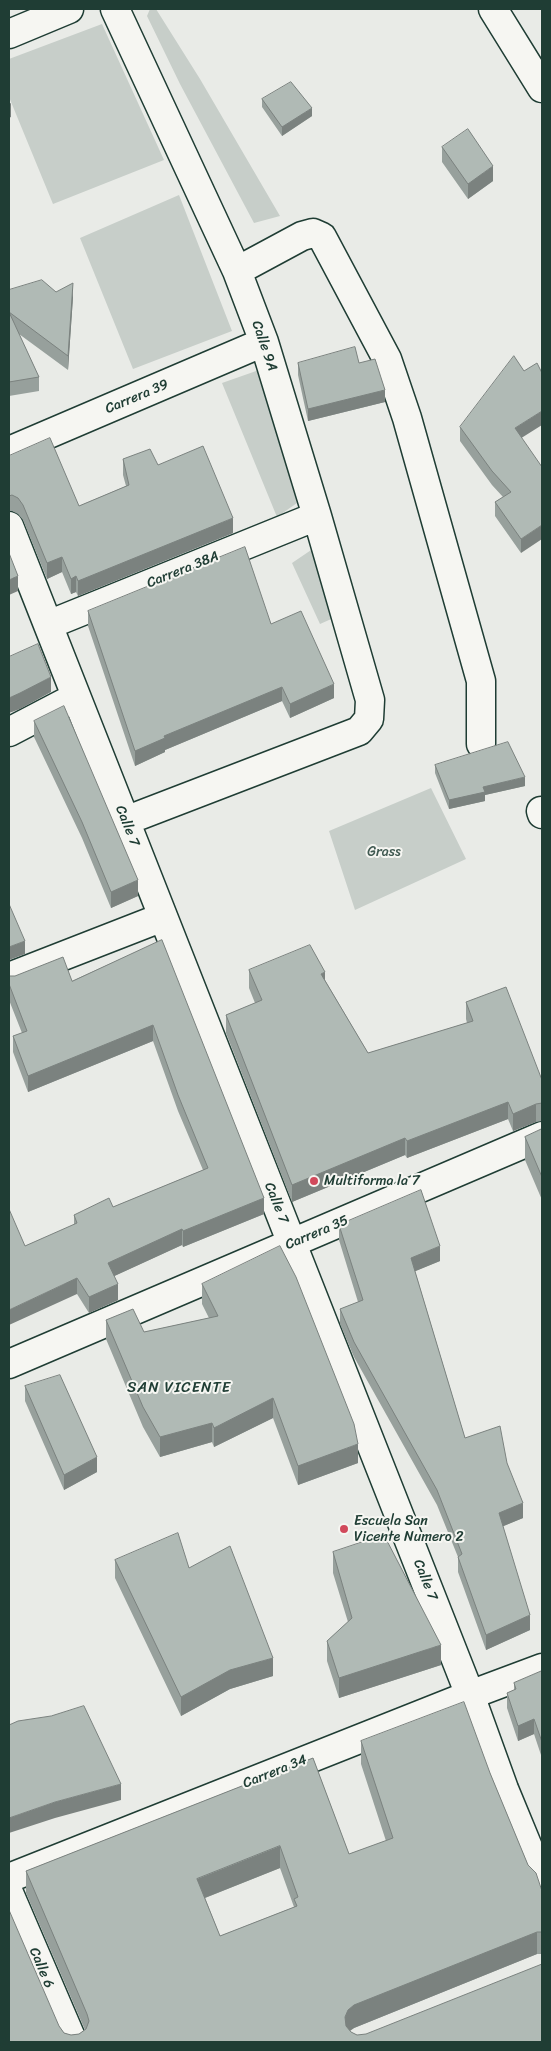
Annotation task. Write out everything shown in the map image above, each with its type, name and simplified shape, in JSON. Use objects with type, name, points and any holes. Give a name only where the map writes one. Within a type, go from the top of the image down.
[{"type":"street","points":[[9,34],[69,9]]},
{"type":"street","name":"Calle 9A","points":[[115,9],[237,271],[264,342],[370,700],[369,719],[359,732],[125,821]]},
{"type":"street","points":[[498,10],[542,88]]},
{"type":"street","points":[[237,271],[302,236],[313,234],[322,237],[388,359],[407,418],[481,681],[481,744]]},
{"type":"street","name":"Carrera 39","points":[[9,451],[264,342]]},
{"type":"street","name":"Carrera 38A","points":[[48,625],[317,516]]},
{"type":"street","name":"Calle 7","points":[[9,526],[470,1694],[504,1789],[542,1881]]},
{"type":"street","points":[[9,732],[76,697]]},
{"type":"street","points":[[9,977],[163,917]]},
{"type":"street","name":"Carrera 35","points":[[9,1364],[542,1136]]},
{"type":"street","name":"Carrera 34","points":[[9,1878],[470,1694],[542,1668]]},
{"type":"street","name":"Calle 6","points":[[9,1893],[73,2042]]},
{"type":"green space","points":[[150,9],[156,9],[200,79],[280,216],[254,223],[180,84],[147,16]]},
{"type":"green space","points":[[102,24],[164,160],[53,204],[9,97],[9,59]]},
{"type":"green space","points":[[179,195],[232,331],[133,369],[80,238]]},
{"type":"green space","points":[[259,370],[297,503],[277,517],[222,383]]},
{"type":"green space","points":[[320,544],[338,616],[320,624],[292,563]]},
{"type":"green space","name":"Grass","points":[[431,788],[466,859],[355,910],[329,831]]},
{"type":"building","points":[[291,82],[312,108],[282,127],[262,99]]},
{"type":"building","points":[[468,129],[493,166],[468,184],[442,147]]},
{"type":"building","points":[[42,280],[56,292],[73,283],[68,356],[9,312],[9,290]]},
{"type":"building","points":[[9,312],[39,377],[9,382]]},
{"type":"building","points":[[355,347],[359,363],[375,359],[385,390],[308,409],[298,363]]},
{"type":"building","points":[[514,356],[524,371],[537,363],[542,373],[542,411],[515,428],[542,467],[542,525],[521,539],[495,502],[511,492],[492,471],[460,427]]},
{"type":"building","points":[[50,438],[79,506],[129,485],[123,459],[150,449],[158,465],[203,446],[233,518],[78,581],[76,576],[71,579],[62,557],[47,563],[23,505],[18,498],[12,495],[9,496],[9,456]]},
{"type":"building","points":[[245,547],[271,624],[301,611],[334,684],[290,704],[282,687],[164,736],[165,738],[135,751],[88,611]]},
{"type":"building","points":[[9,553],[18,576],[9,580]]},
{"type":"building","points":[[38,644],[51,677],[9,698],[9,657]]},
{"type":"building","points":[[64,706],[138,880],[111,892],[82,822],[34,721]]},
{"type":"building","points":[[508,742],[525,777],[483,787],[485,792],[449,800],[435,765]]},
{"type":"building","points":[[9,904],[25,941],[9,947]]},
{"type":"building","points":[[162,940],[264,1198],[183,1231],[182,1229],[108,1263],[118,1284],[89,1297],[77,1278],[9,1310],[9,1209],[25,1246],[77,1223],[74,1215],[109,1198],[113,1207],[208,1168],[178,1095],[153,1025],[28,1076],[13,1036],[27,1031],[9,984],[9,976],[15,976],[63,957],[72,981]]},
{"type":"building","points":[[310,945],[325,972],[321,974],[368,1053],[473,1021],[466,1002],[506,987],[542,1080],[542,1103],[513,1114],[508,1102],[407,1141],[405,1138],[292,1185],[226,1015],[262,1000],[249,970]]},
{"type":"building","points":[[542,1129],[542,1177],[525,1137]]},
{"type":"building","points":[[421,1190],[440,1246],[411,1258],[465,1438],[500,1426],[507,1463],[523,1503],[499,1513],[530,1615],[486,1635],[458,1557],[462,1554],[437,1490],[354,1342],[340,1309],[363,1300],[339,1225]]},
{"type":"building","points":[[280,1246],[296,1277],[354,1424],[358,1444],[298,1466],[273,1398],[214,1428],[212,1423],[160,1437],[143,1407],[106,1320],[133,1309],[144,1332],[218,1316],[202,1284]]},
{"type":"building","points":[[60,1375],[97,1457],[64,1475],[25,1386]]},
{"type":"building","points":[[178,1533],[189,1568],[230,1546],[273,1658],[230,1670],[181,1697],[115,1560]]},
{"type":"building","points":[[384,1535],[441,1645],[339,1678],[327,1641],[352,1618],[333,1552]]},
{"type":"building","points":[[542,1671],[542,1742],[534,1719],[518,1726],[507,1693],[516,1689],[514,1683]]},
{"type":"building","points":[[464,1702],[490,1773],[528,1865],[536,1873],[542,1891],[542,1932],[537,1932],[354,2005],[348,2010],[345,2017],[346,2026],[357,2035],[366,2034],[542,1964],[542,2042],[9,2042],[9,1910],[59,2026],[64,2033],[71,2035],[79,2034],[86,2029],[89,2021],[26,1871],[313,1758],[349,1854],[393,1838],[361,1741]],"holes":[[[280,1846],[298,1897],[294,1899],[297,1906],[220,1936],[197,1879]]]},
{"type":"building","points":[[84,1706],[121,1784],[55,1802],[9,1818],[9,1725],[18,1721],[51,1716]]},
{"type":"place","name":"Multiforma la 7","points":[[314,1181]]},
{"type":"place","name":"Escuela San Vicente Numero 2","points":[[344,1529]]},
{"type":"district","name":"SAN VICENTE","points":[[179,1388]]}]
